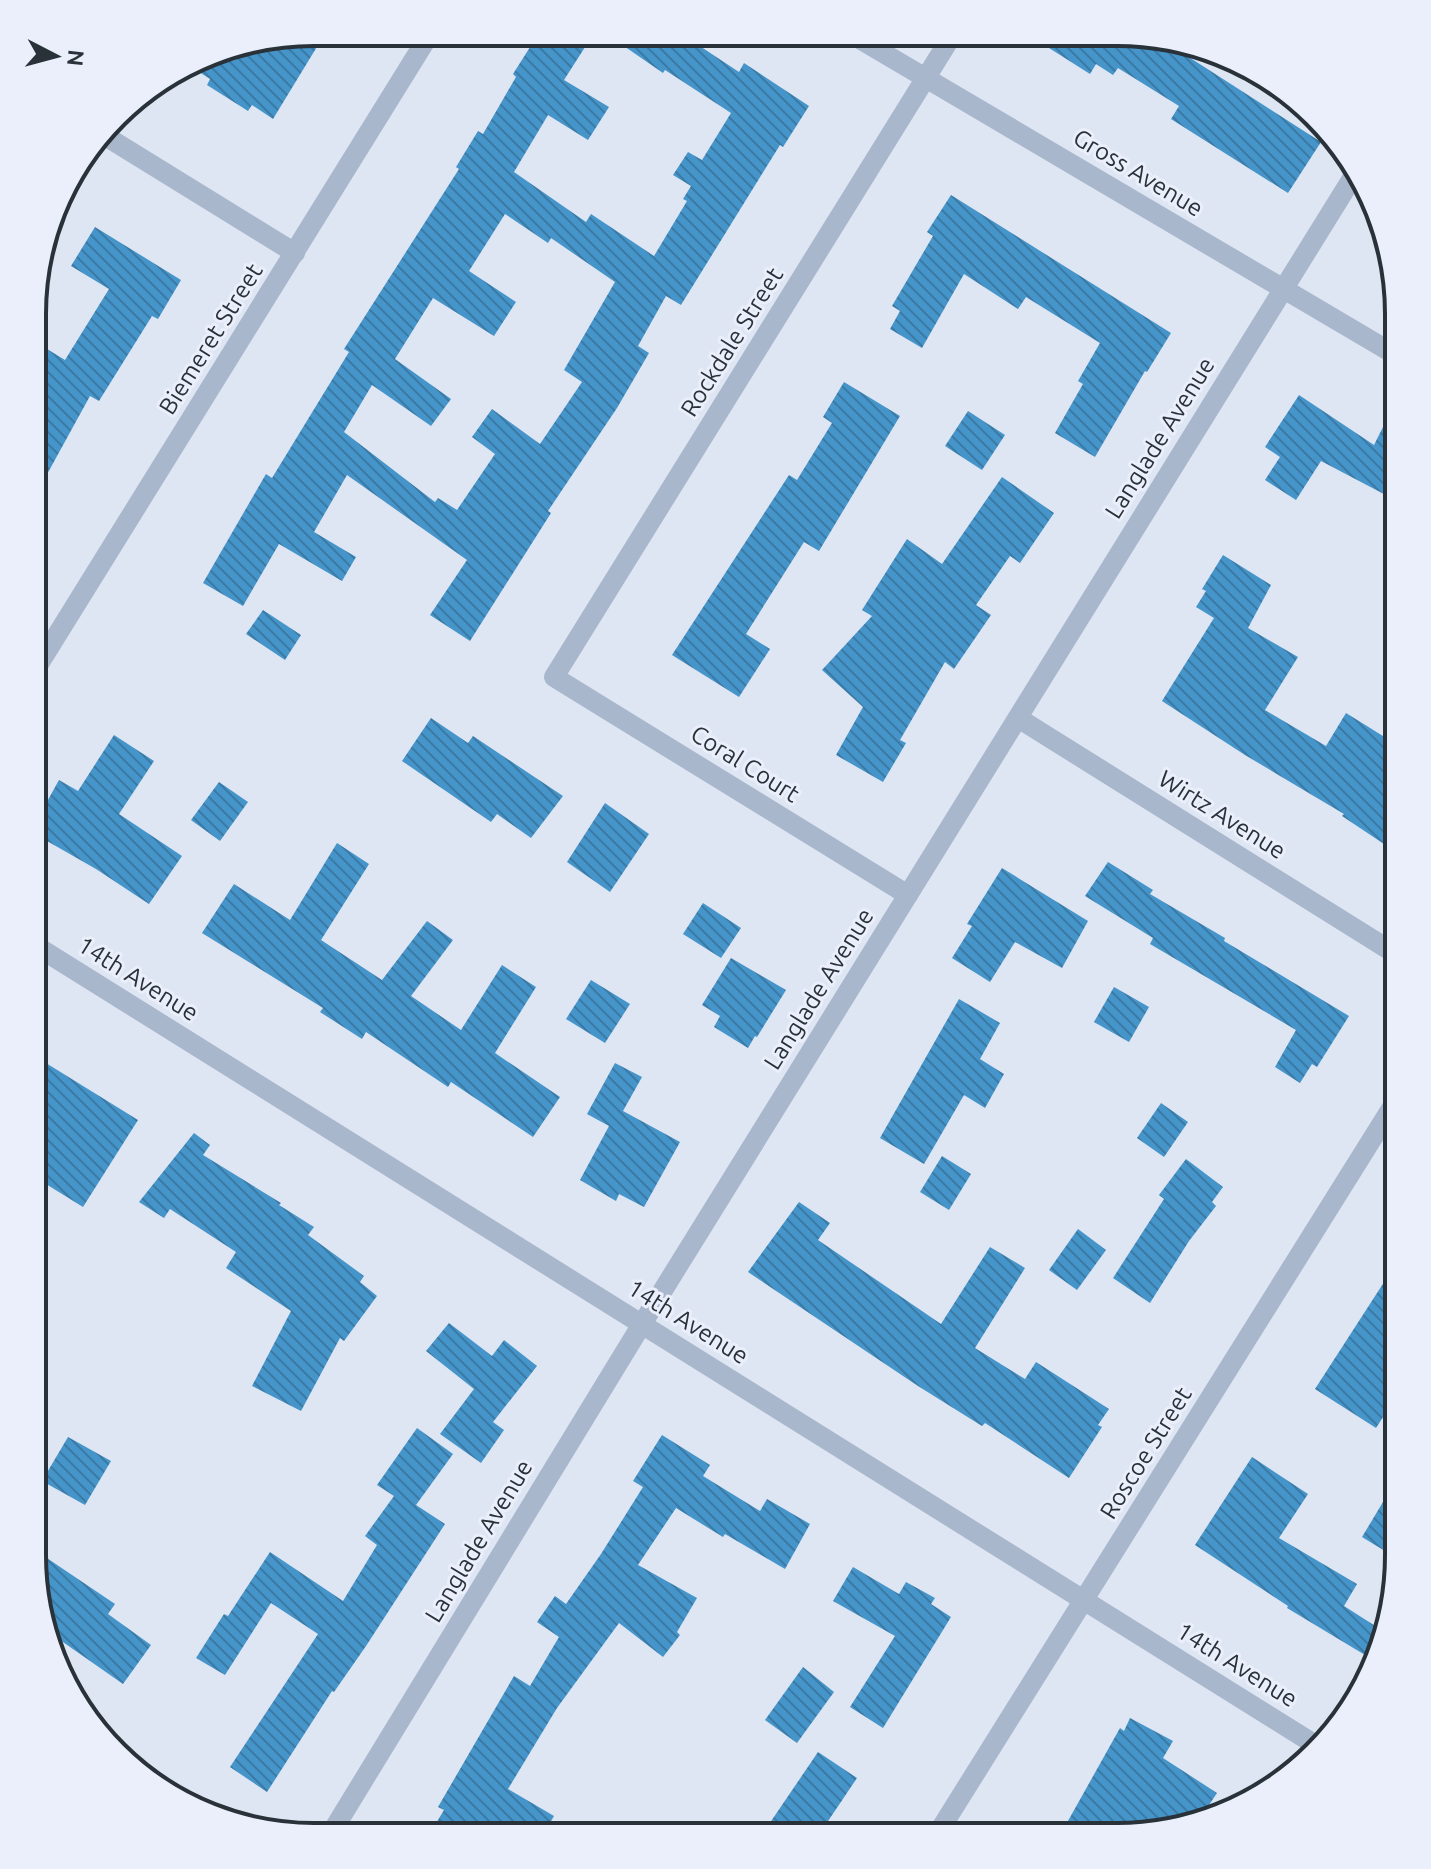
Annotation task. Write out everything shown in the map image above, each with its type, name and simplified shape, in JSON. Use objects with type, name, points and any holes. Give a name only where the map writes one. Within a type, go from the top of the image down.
[{"type":"street","name":"Biemeret Street","points":[[46,653],[422,46]]},
{"type":"street","name":"Gross Avenue","points":[[871,46],[1385,349]]},
{"type":"street","name":"Rockdale Street","points":[[554,677],[946,46]]},
{"type":"street","points":[[110,139],[295,253]]},
{"type":"street","name":"Langlade Avenue","points":[[337,1823],[642,1324],[1350,182]]},
{"type":"street","name":"Coral Court","points":[[554,677],[908,895]]},
{"type":"street","name":"Wirtz Avenue","points":[[1018,718],[1384,947]]},
{"type":"street","name":"14th Avenue","points":[[46,952],[1310,1741]]},
{"type":"street","name":"Roscoe Street","points":[[944,1823],[1384,1120]]},
{"type":"building","points":[[317,46],[273,119],[252,105],[248,111],[207,85],[210,79],[199,72],[228,60],[279,48]]},
{"type":"building","points":[[531,46],[586,46],[564,80],[609,107],[588,140],[548,115],[514,172],[586,222],[591,214],[654,256],[687,201],[683,199],[691,186],[673,175],[688,152],[702,160],[731,113],[624,46],[700,46],[739,72],[744,63],[809,106],[783,147],[780,145],[681,305],[666,296],[638,346],[649,353],[470,641],[430,615],[467,560],[347,475],[314,532],[356,557],[342,581],[279,544],[243,606],[203,583],[266,474],[272,478],[349,352],[344,349],[459,169],[456,167],[478,131],[483,134],[516,77],[513,74]],"holes":[[[505,214],[548,243],[551,238],[615,282],[564,370],[582,382],[540,444],[492,409],[472,437],[495,454],[457,510],[438,498],[435,502],[344,432],[372,385],[431,426],[451,399],[395,359],[433,298],[494,336],[516,302],[469,271]]]},
{"type":"building","points":[[1046,46],[1152,48],[1185,55],[1321,142],[1288,193],[1171,119],[1179,106],[1118,68],[1113,75],[1096,64],[1090,74]]},
{"type":"building","points":[[951,195],[1171,333],[1095,457],[1055,433],[1083,384],[1078,381],[1100,343],[1026,297],[1018,309],[964,274],[922,348],[890,329],[900,311],[892,306],[933,236],[927,232]]},
{"type":"building","points":[[95,227],[181,280],[158,319],[152,316],[99,401],[90,396],[46,476],[46,348],[65,360],[109,289],[71,266]]},
{"type":"building","points":[[844,382],[900,416],[819,551],[804,542],[746,634],[770,649],[739,697],[672,655],[789,475],[797,480],[832,423],[823,417]]},
{"type":"building","points":[[1299,395],[1374,445],[1385,423],[1385,495],[1321,461],[1296,500],[1265,480],[1280,457],[1265,447]]},
{"type":"building","points":[[968,411],[1005,435],[982,470],[945,446]]},
{"type":"building","points":[[1002,477],[1054,513],[1020,563],[1010,556],[976,605],[991,615],[954,669],[945,662],[900,740],[906,743],[883,782],[836,755],[863,707],[822,670],[872,616],[862,610],[907,539],[942,564]]},
{"type":"building","points":[[1223,555],[1271,585],[1248,628],[1298,657],[1265,710],[1326,746],[1346,713],[1385,737],[1385,844],[1342,816],[1344,814],[1162,701],[1214,618],[1196,607],[1206,591],[1202,589]]},
{"type":"building","points":[[263,610],[301,635],[285,660],[246,634]]},
{"type":"building","points":[[431,718],[468,743],[473,736],[563,796],[531,838],[497,814],[491,822],[402,761]]},
{"type":"building","points":[[114,735],[154,761],[119,814],[182,856],[149,904],[46,840],[46,804],[59,780],[78,791]]},
{"type":"building","points":[[219,782],[248,802],[220,841],[191,820]]},
{"type":"building","points":[[605,803],[649,834],[610,892],[567,862]]},
{"type":"building","points":[[337,843],[369,864],[321,940],[382,980],[427,921],[453,940],[411,996],[461,1030],[502,965],[536,987],[495,1053],[560,1097],[533,1137],[451,1082],[448,1087],[366,1032],[362,1039],[320,1012],[323,1008],[202,933],[234,884],[290,920]]},
{"type":"building","points":[[1108,862],[1153,890],[1150,894],[1349,1016],[1317,1067],[1312,1064],[1300,1083],[1275,1067],[1296,1030],[1150,944],[1153,938],[1085,896]]},
{"type":"building","points":[[1002,868],[1088,921],[1062,968],[1015,942],[990,982],[952,958],[972,926],[967,924]]},
{"type":"building","points":[[703,903],[741,928],[721,958],[683,934]]},
{"type":"building","points":[[731,958],[786,990],[748,1048],[714,1027],[720,1016],[702,1005]]},
{"type":"building","points":[[591,980],[630,1004],[605,1043],[566,1019]]},
{"type":"building","points":[[1114,987],[1149,1007],[1129,1042],[1094,1022]]},
{"type":"building","points":[[959,999],[1000,1023],[980,1059],[1004,1074],[985,1108],[964,1095],[924,1164],[880,1138]]},
{"type":"building","points":[[46,1063],[138,1120],[83,1207],[46,1184]]},
{"type":"building","points":[[615,1063],[642,1077],[623,1111],[680,1142],[644,1207],[619,1194],[616,1201],[580,1180],[609,1126],[587,1114]]},
{"type":"building","points":[[1161,1103],[1188,1122],[1164,1157],[1137,1138]]},
{"type":"building","points":[[194,1133],[210,1145],[203,1155],[314,1227],[308,1235],[364,1276],[360,1282],[377,1296],[344,1341],[340,1338],[301,1411],[252,1386],[291,1311],[226,1268],[236,1252],[170,1209],[164,1218],[139,1202]]},
{"type":"building","points":[[942,1156],[971,1174],[949,1210],[920,1192]]},
{"type":"building","points":[[1186,1159],[1223,1187],[1212,1202],[1216,1206],[1189,1241],[1150,1303],[1113,1278],[1164,1199],[1159,1195]]},
{"type":"building","points":[[799,1202],[830,1223],[818,1240],[941,1324],[990,1247],[1025,1268],[975,1348],[1025,1379],[1036,1362],[1109,1409],[1098,1425],[1102,1427],[1069,1478],[985,1423],[982,1426],[918,1386],[748,1272]]},
{"type":"building","points":[[1078,1229],[1106,1250],[1077,1290],[1049,1270]]},
{"type":"building","points":[[1384,1282],[1384,1415],[1376,1428],[1315,1389]]},
{"type":"building","points":[[449,1323],[492,1356],[504,1340],[537,1366],[493,1422],[504,1430],[481,1463],[440,1434],[474,1389],[426,1351]]},
{"type":"building","points":[[417,1428],[453,1454],[416,1505],[445,1524],[267,1792],[230,1767],[318,1634],[271,1603],[225,1675],[196,1658],[270,1552],[343,1601],[377,1545],[365,1536],[394,1496],[377,1485]]},
{"type":"building","points":[[662,1435],[710,1465],[703,1476],[760,1511],[767,1499],[810,1524],[785,1569],[676,1508],[638,1565],[697,1598],[677,1632],[680,1635],[663,1657],[619,1623],[557,1708],[508,1789],[554,1816],[550,1823],[436,1823],[444,1810],[438,1807],[514,1676],[530,1686],[559,1637],[537,1622],[555,1596],[566,1604],[601,1554],[643,1487],[633,1481]]},
{"type":"building","points":[[68,1437],[111,1461],[85,1505],[46,1483],[46,1474]]},
{"type":"building","points":[[1252,1457],[1308,1494],[1279,1538],[1357,1584],[1344,1606],[1375,1626],[1365,1655],[1287,1608],[1195,1545]]},
{"type":"building","points":[[1384,1500],[1384,1550],[1362,1537]]},
{"type":"building","points":[[46,1558],[115,1604],[108,1614],[151,1645],[123,1684],[60,1640],[48,1590]]},
{"type":"building","points":[[853,1567],[899,1594],[906,1582],[935,1598],[931,1604],[951,1617],[883,1728],[850,1707],[895,1636],[833,1601]]},
{"type":"building","points":[[803,1667],[834,1692],[797,1743],[765,1720]]},
{"type":"building","points":[[1130,1718],[1173,1741],[1163,1758],[1217,1793],[1208,1807],[1152,1821],[1067,1823],[1120,1728],[1124,1731]]},
{"type":"building","points":[[818,1752],[857,1778],[827,1823],[770,1823]]}]
